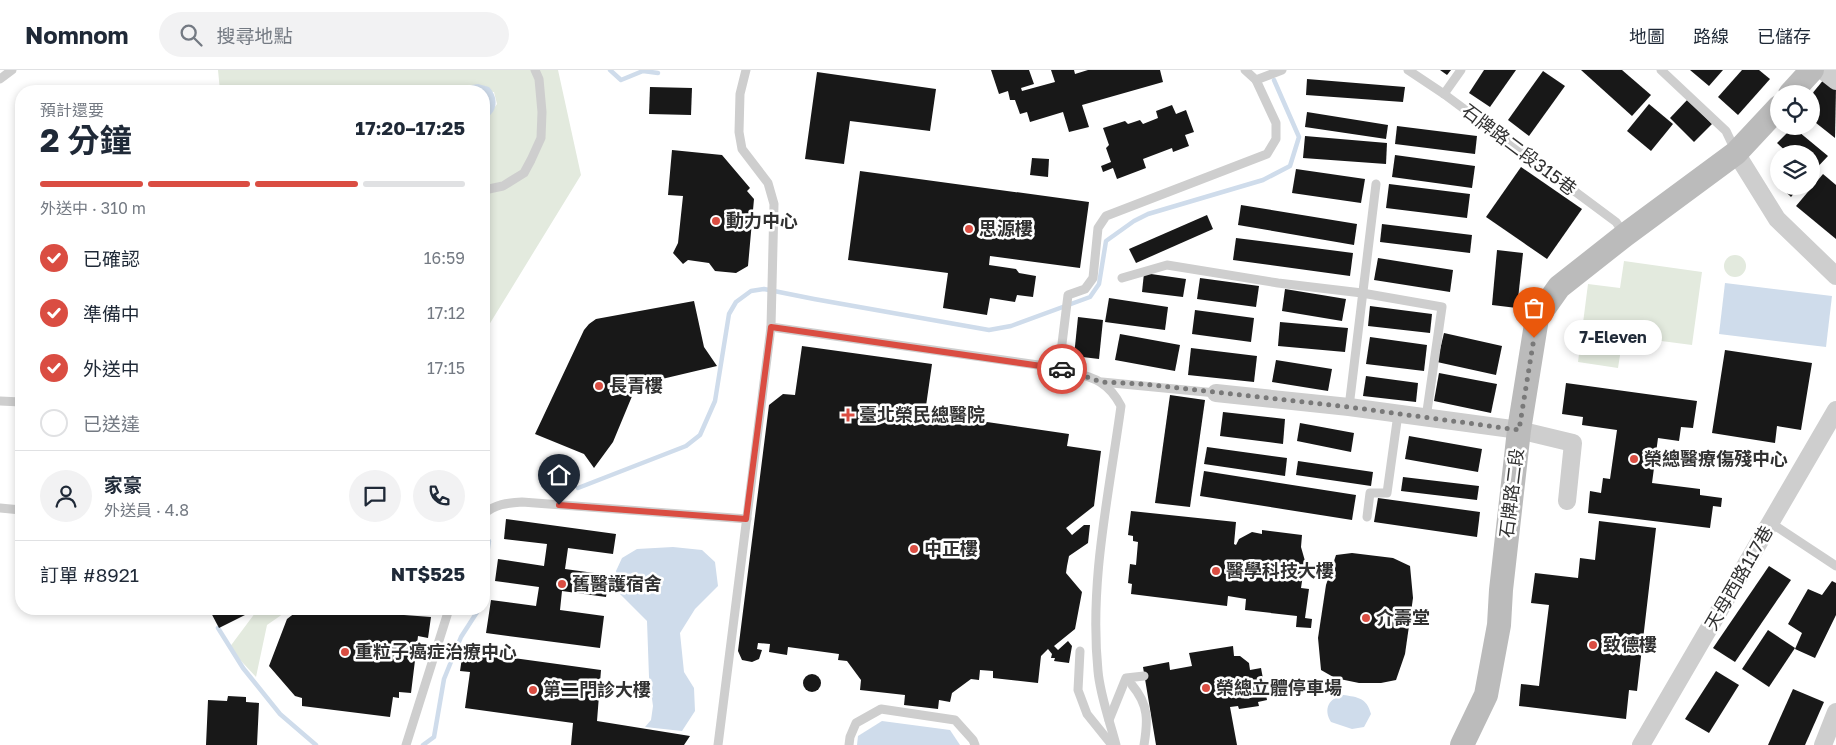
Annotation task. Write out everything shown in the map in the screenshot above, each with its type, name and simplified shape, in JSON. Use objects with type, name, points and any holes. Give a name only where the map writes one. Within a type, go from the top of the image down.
[{"type":"street","points":[[1798,85],[1812,70]]},
{"type":"street","points":[[1822,70],[1836,81]]},
{"type":"street","name":"石牌路二段","points":[[1462,745],[1486,694],[1499,625],[1501,590],[1519,430],[1537,318],[1559,287],[1625,235],[1736,153],[1770,117]]},
{"type":"street","points":[[1736,153],[1777,219],[1836,276]]},
{"type":"street","points":[[1216,393],[1349,407],[1519,430],[1573,443],[1567,501]]},
{"type":"street","name":"天母西路117巷","points":[[1641,745],[1836,410]]},
{"type":"street","points":[[1822,745],[1836,712]]},
{"type":"lane","points":[[0,79],[12,70]]},
{"type":"lane","points":[[490,189],[503,186],[524,173],[541,138],[542,112],[539,79],[535,70]]},
{"type":"lane","points":[[718,745],[771,327],[774,275],[774,204],[768,183],[742,150],[739,132],[740,94],[746,70]]},
{"type":"lane","points":[[1059,368],[1068,295],[1085,289],[1093,278],[1098,228],[1106,216],[1267,154],[1276,140],[1276,123],[1256,80],[1245,70]]},
{"type":"lane","points":[[1256,80],[1282,70]]},
{"type":"lane","name":"石牌路二段315巷","points":[[1408,70],[1444,94],[1616,222],[1625,235]]},
{"type":"lane","points":[[1444,94],[1461,70]]},
{"type":"lane","points":[[1661,70],[1726,131],[1736,153]]},
{"type":"lane","points":[[1349,407],[1376,184]]},
{"type":"lane","points":[[1122,278],[1167,265],[1362,293],[1442,307],[1426,418]]},
{"type":"lane","points":[[771,327],[1059,368],[1102,382],[1216,393]]},
{"type":"lane","points":[[1102,382],[1115,395],[1121,406],[1098,569],[1096,606],[1098,672],[1116,745]]},
{"type":"lane","points":[[0,401],[15,402]]},
{"type":"lane","points":[[1367,517],[1370,493],[1387,493],[1398,414]]},
{"type":"lane","points":[[490,509],[504,503],[522,502],[746,519]]},
{"type":"lane","points":[[0,508],[15,509]]},
{"type":"lane","points":[[1771,523],[1836,566]]},
{"type":"lane","points":[[406,745],[447,615]]},
{"type":"lane","points":[[1080,652],[1078,690],[1087,714],[1112,745]]},
{"type":"lane","points":[[1109,720],[1126,678],[1144,676]]},
{"type":"lane","points":[[1132,686],[1141,695],[1147,713],[1144,745]]},
{"type":"lane","points":[[849,745],[856,723],[881,709],[955,720],[973,740],[975,745]]},
{"type":"shaded area","points":[[218,70],[558,70],[581,175],[490,323],[490,114],[497,104],[494,92],[490,92],[490,85],[219,85]]},
{"type":"shaded area","points":[[1735,255],[1743,258],[1746,266],[1743,274],[1735,277],[1727,274],[1724,266],[1727,258]]},
{"type":"shaded area","points":[[1624,261],[1702,272],[1692,345],[1623,336],[1618,368],[1578,362],[1588,284],[1620,288]]},
{"type":"shaded area","points":[[254,615],[281,615],[267,625],[256,677],[229,648]]},
{"type":"water","points":[[490,88],[496,100],[490,115]]},
{"type":"water","points":[[1725,283],[1832,296],[1826,347],[1719,334]]},
{"type":"water","points":[[673,547],[702,550],[715,562],[718,586],[695,609],[680,633],[684,672],[694,688],[695,711],[682,731],[645,727],[651,720],[653,706],[649,677],[647,621],[620,594],[616,571],[622,558],[637,549]]},
{"type":"water","points":[[1343,695],[1361,699],[1367,705],[1371,714],[1364,727],[1352,729],[1331,722],[1328,713],[1329,705],[1338,696]]},
{"type":"water","points":[[882,721],[950,730],[960,745],[857,745],[858,736]]},
{"type":"building","points":[[991,70],[1029,70],[1034,84],[1021,88],[1022,91],[1055,82],[1051,70],[1074,70],[1075,74],[1088,70],[1160,70],[1163,82],[1082,105],[1089,127],[1069,132],[1063,112],[1030,122],[1027,112],[1020,114],[1015,100],[1010,100],[1008,91],[999,94]]},
{"type":"building","points":[[1440,70],[1451,70],[1447,75]]},
{"type":"building","points":[[1484,70],[1516,70],[1490,107],[1469,93]]},
{"type":"building","points":[[1581,70],[1622,70],[1651,95],[1632,116]]},
{"type":"building","points":[[1690,70],[1723,70],[1709,86]]},
{"type":"building","points":[[1742,70],[1759,70],[1770,79],[1738,115],[1718,97]]},
{"type":"building","points":[[1543,71],[1565,86],[1529,136],[1508,120]]},
{"type":"building","points":[[817,72],[936,89],[930,131],[850,121],[844,164],[805,159]]},
{"type":"building","points":[[1825,78],[1836,87],[1835,138],[1820,126],[1819,85]]},
{"type":"building","points":[[1307,79],[1405,87],[1403,102],[1306,95]]},
{"type":"building","points":[[650,87],[692,88],[691,115],[649,114]]},
{"type":"building","points":[[1688,99],[1712,124],[1694,142],[1670,118]]},
{"type":"building","points":[[1649,104],[1673,124],[1651,151],[1627,131]]},
{"type":"building","points":[[1172,105],[1176,114],[1186,110],[1194,132],[1185,135],[1189,146],[1173,152],[1172,148],[1143,159],[1146,168],[1117,179],[1113,168],[1103,172],[1101,166],[1111,162],[1106,148],[1109,145],[1103,128],[1125,121],[1128,124],[1140,120],[1143,124],[1158,118],[1156,111]]},
{"type":"building","points":[[1307,112],[1388,125],[1386,139],[1305,127]]},
{"type":"building","points":[[1397,126],[1477,136],[1475,154],[1395,144]]},
{"type":"building","points":[[1785,135],[1803,135],[1815,145],[1779,145],[1777,143]]},
{"type":"building","points":[[1305,136],[1387,143],[1386,164],[1303,158]]},
{"type":"building","points":[[1820,149],[1828,156],[1820,164]]},
{"type":"building","name":"動力中心","points":[[672,150],[722,155],[750,188],[747,191],[754,199],[748,266],[736,273],[715,271],[709,263],[688,260],[683,264],[673,253],[678,243],[683,196],[668,195]]},
{"type":"building","points":[[1395,155],[1475,166],[1472,188],[1392,177]]},
{"type":"building","points":[[1032,158],[1049,159],[1048,177],[1030,175]]},
{"type":"building","points":[[1521,167],[1582,209],[1547,259],[1486,217]]},
{"type":"building","points":[[1296,169],[1365,179],[1361,203],[1292,193]]},
{"type":"building","name":"思源樓","points":[[860,171],[1089,202],[1080,268],[990,256],[989,265],[1016,269],[1019,273],[1036,276],[1033,297],[1017,295],[1015,302],[990,298],[987,315],[943,308],[948,273],[848,260]]},
{"type":"building","points":[[1823,174],[1836,185],[1836,239],[1796,206],[1805,195],[1820,195],[1820,178]]},
{"type":"building","points":[[1389,184],[1470,194],[1467,218],[1386,208]]},
{"type":"building","points":[[1241,205],[1357,224],[1354,245],[1238,225]]},
{"type":"building","points":[[1207,215],[1213,229],[1136,263],[1129,249]]},
{"type":"building","points":[[1382,224],[1472,235],[1470,253],[1380,242]]},
{"type":"building","points":[[1236,238],[1353,253],[1350,276],[1233,260]]},
{"type":"building","points":[[1497,250],[1523,253],[1517,308],[1492,305]]},
{"type":"building","points":[[1378,258],[1453,270],[1450,292],[1374,280]]},
{"type":"building","points":[[1144,273],[1186,279],[1183,297],[1142,292]]},
{"type":"building","points":[[1200,278],[1259,286],[1256,307],[1197,299]]},
{"type":"building","points":[[1285,289],[1346,299],[1342,321],[1282,311]]},
{"type":"building","points":[[1109,298],[1168,307],[1165,330],[1105,322]]},
{"type":"building","name":"長青樓","points":[[694,301],[704,347],[717,366],[645,383],[635,389],[613,442],[594,468],[584,454],[535,434],[584,330],[589,324],[596,319]]},
{"type":"building","points":[[1370,306],[1432,314],[1430,333],[1368,326]]},
{"type":"building","points":[[1195,310],[1254,318],[1251,342],[1192,334]]},
{"type":"building","points":[[1078,317],[1103,320],[1099,359],[1074,356]]},
{"type":"building","points":[[1280,322],[1348,328],[1345,352],[1278,346]]},
{"type":"building","points":[[1444,333],[1502,346],[1496,375],[1437,362]]},
{"type":"building","points":[[1120,334],[1180,345],[1175,371],[1115,360]]},
{"type":"building","points":[[1370,337],[1427,345],[1424,371],[1366,364]]},
{"type":"building","name":"中正樓","points":[[802,346],[932,364],[925,413],[1069,434],[1067,446],[1101,451],[1094,506],[1066,528],[1072,535],[1084,525],[1090,525],[1088,543],[1069,556],[1067,566],[1066,573],[1082,592],[1075,629],[1054,646],[1058,650],[1068,641],[1072,646],[1069,663],[1054,661],[1055,658],[1051,658],[1052,654],[1048,649],[1041,656],[1038,683],[993,678],[993,671],[980,670],[979,680],[971,679],[952,693],[950,702],[939,700],[938,709],[904,705],[905,695],[860,690],[861,680],[847,661],[838,660],[839,654],[788,647],[787,655],[769,652],[770,644],[758,643],[757,649],[762,650],[759,659],[752,662],[742,660],[738,651],[769,405],[783,394],[795,395]]},
{"type":"building","points":[[1191,348],[1257,356],[1254,382],[1188,375]]},
{"type":"building","points":[[1725,350],[1812,363],[1801,430],[1777,426],[1775,443],[1712,433]]},
{"type":"building","points":[[1276,360],[1332,369],[1328,391],[1272,382]]},
{"type":"building","points":[[1439,373],[1497,384],[1491,413],[1434,401]]},
{"type":"building","points":[[1366,376],[1418,383],[1416,402],[1363,396]]},
{"type":"building","name":"榮總醫療傷殘中心","points":[[1566,383],[1697,401],[1693,428],[1681,427],[1679,441],[1658,438],[1652,483],[1700,489],[1700,495],[1722,498],[1721,507],[1713,506],[1710,528],[1588,513],[1590,491],[1601,493],[1603,478],[1610,479],[1617,430],[1582,425],[1583,417],[1562,414]]},
{"type":"building","points":[[1170,395],[1205,400],[1190,507],[1155,503]]},
{"type":"building","points":[[1223,412],[1285,419],[1283,444],[1220,436]]},
{"type":"building","points":[[1300,423],[1354,433],[1351,452],[1297,441]]},
{"type":"building","points":[[1409,436],[1482,449],[1478,472],[1405,459]]},
{"type":"building","points":[[1207,447],[1287,458],[1285,476],[1204,464]]},
{"type":"building","points":[[1298,461],[1373,472],[1371,486],[1296,475]]},
{"type":"building","points":[[1204,471],[1356,495],[1352,520],[1200,496]]},
{"type":"building","points":[[1403,477],[1479,486],[1477,500],[1401,491]]},
{"type":"building","points":[[1378,498],[1480,512],[1477,537],[1374,522]]},
{"type":"building","name":"醫學科技大樓","points":[[1131,511],[1236,522],[1234,544],[1236,545],[1239,539],[1252,532],[1262,534],[1262,530],[1302,535],[1301,547],[1305,561],[1301,588],[1309,589],[1305,618],[1312,619],[1311,628],[1296,627],[1297,616],[1245,610],[1246,599],[1228,596],[1227,606],[1131,594],[1132,584],[1128,583],[1130,564],[1136,565],[1138,542],[1133,541],[1133,536],[1128,535]]},
{"type":"building","name":"舊醫護宿舍","points":[[506,519],[616,534],[613,554],[568,548],[565,569],[609,575],[606,597],[562,591],[560,610],[604,616],[600,648],[486,633],[491,600],[536,606],[539,587],[495,581],[498,559],[544,566],[547,544],[504,539]]},
{"type":"building","name":"致德樓","points":[[1599,521],[1656,528],[1637,691],[1629,690],[1626,719],[1519,706],[1521,684],[1539,686],[1549,605],[1531,603],[1535,573],[1578,578],[1580,558],[1595,560]]},
{"type":"building","name":"介壽堂","points":[[1352,553],[1393,558],[1410,566],[1413,598],[1405,654],[1396,680],[1381,683],[1359,683],[1335,678],[1321,670],[1318,638],[1326,585],[1336,555]]},
{"type":"building","points":[[1769,566],[1791,580],[1735,662],[1713,648]]},
{"type":"building","points":[[1832,581],[1836,583],[1836,615],[1815,658],[1795,649],[1802,633],[1788,624],[1808,589],[1822,595]]},
{"type":"building","points":[[212,615],[245,615],[219,628]]},
{"type":"building","name":"重粒子癌症治療中心","points":[[292,615],[404,615],[431,617],[428,638],[418,636],[411,693],[399,692],[399,698],[393,697],[390,717],[302,706],[302,698],[295,696],[269,666],[287,619]]},
{"type":"building","points":[[1768,630],[1795,648],[1769,687],[1742,669]]},
{"type":"building","name":"榮總立體停車場","points":[[1233,646],[1234,656],[1240,656],[1249,663],[1250,670],[1261,668],[1267,700],[1258,702],[1259,706],[1239,709],[1238,706],[1230,707],[1237,745],[1156,745],[1143,667],[1169,662],[1170,670],[1192,666],[1189,653]]},
{"type":"building","name":"第二門診大樓","points":[[463,651],[601,670],[597,721],[690,736],[684,745],[571,745],[573,723],[465,708],[470,672],[460,671]]},
{"type":"building","points":[[1716,671],[1739,685],[1709,733],[1685,719]]},
{"type":"building","points":[[808,674],[816,674],[821,679],[819,690],[808,692],[803,687],[803,679]]},
{"type":"building","points":[[1793,689],[1824,702],[1805,745],[1768,745]]},
{"type":"building","points":[[228,696],[246,697],[246,702],[259,703],[257,745],[206,745],[208,700],[227,701]]},
{"type":"waterway","points":[[610,70],[621,80],[643,71],[658,73]]},
{"type":"waterway","points":[[578,488],[686,446],[700,435],[715,401],[729,314],[736,302],[751,291],[764,289],[989,330],[1011,326],[1090,297],[1099,284],[1106,241],[1134,221],[1148,214],[1263,180],[1290,166],[1299,137],[1274,80]]},
{"type":"waterway","points":[[423,745],[434,737],[444,679],[461,637],[475,615]]},
{"type":"waterway","points":[[218,628],[243,668],[280,714],[316,745]]},
{"type":"way so far","points":[[1062,369],[1102,382],[1143,384],[1349,407],[1519,430],[1534,338]]},
{"type":"place","name":"動力中心","points":[[716,221]]},
{"type":"place","name":"思源樓","points":[[969,229]]},
{"type":"place","name":"7-Eleven","points":[[1534,338]]},
{"type":"place","name":"長青樓","points":[[599,386]]},
{"type":"place","name":"臺北榮民總醫院","points":[[848,415]]},
{"type":"place","name":"榮總醫療傷殘中心","points":[[1634,459]]},
{"type":"place","name":"中正樓","points":[[914,549]]},
{"type":"place","name":"醫學科技大樓","points":[[1216,571]]},
{"type":"place","name":"舊醫護宿舍","points":[[562,584]]},
{"type":"place","name":"介壽堂","points":[[1366,618]]},
{"type":"place","name":"致德樓","points":[[1593,645]]},
{"type":"place","name":"重粒子癌症治療中心","points":[[345,652]]},
{"type":"place","name":"榮總立體停車場","points":[[1206,688]]},
{"type":"place","name":"第二門診大樓","points":[[533,690]]},
{"type":"route","points":[[559,505],[746,519],[771,327],[1062,369]]}]
